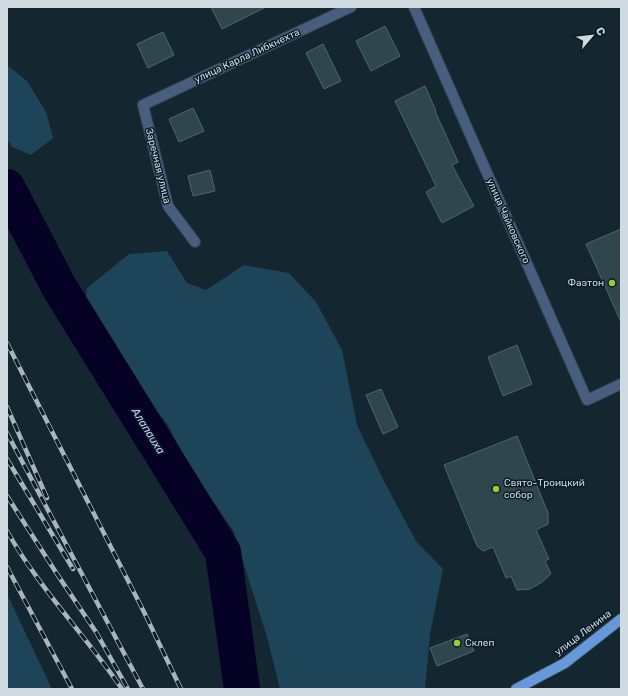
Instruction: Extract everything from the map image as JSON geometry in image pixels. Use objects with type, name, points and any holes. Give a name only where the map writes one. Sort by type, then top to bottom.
[{"type":"main road","name":"улица Ленина","points":[[516,689],[565,663],[620,621]]},
{"type":"street","name":"улица Карла Либкнехта","points":[[143,105],[350,7]]},
{"type":"street","name":"улица Чайковского","points":[[414,7],[587,400],[621,384]]},
{"type":"street","name":"Заречная улица","points":[[143,105],[168,206],[195,242]]},
{"type":"shaded area","points":[[7,65],[27,81],[46,112],[53,138],[31,155],[12,147],[7,139]]},
{"type":"shaded area","points":[[167,251],[187,283],[206,290],[244,265],[289,273],[316,302],[342,350],[357,425],[384,481],[416,541],[443,569],[430,634],[425,689],[280,689],[267,637],[233,530],[188,466],[168,425],[139,390],[84,312],[87,288],[129,254]]},
{"type":"shaded area","points":[[7,594],[52,689],[7,689]]},
{"type":"building","points":[[211,7],[266,7],[222,29]]},
{"type":"building","points":[[385,26],[400,56],[371,71],[356,41]]},
{"type":"building","points":[[163,32],[174,55],[148,68],[137,44]]},
{"type":"building","points":[[323,44],[341,81],[324,89],[306,53]]},
{"type":"building","points":[[425,86],[458,162],[452,165],[474,206],[442,223],[426,192],[436,186],[395,101]]},
{"type":"building","points":[[193,108],[204,131],[179,142],[169,119]]},
{"type":"building","points":[[210,170],[215,191],[193,196],[188,176]]},
{"type":"building","name":"Фаэтон","points":[[621,229],[621,322],[586,244]]},
{"type":"building","points":[[517,345],[532,384],[503,396],[488,357]]},
{"type":"building","points":[[381,389],[398,427],[383,434],[366,395]]},
{"type":"building","name":"Свято-Троицкий собор","points":[[517,436],[548,513],[548,524],[536,530],[549,559],[545,561],[551,574],[542,582],[530,589],[517,590],[511,576],[506,578],[493,547],[483,551],[477,546],[444,465]]},
{"type":"building","name":"Склеп","points":[[467,634],[474,651],[437,666],[430,648]]},
{"type":"waterway","name":"Алапаиха","points":[[7,187],[59,287],[223,552],[242,689]]},
{"type":"railway","points":[[7,343],[144,612],[181,689]]},
{"type":"railway","points":[[7,407],[47,498]]},
{"type":"railway","points":[[7,433],[143,689]]},
{"type":"railway","points":[[7,459],[73,569]]},
{"type":"railway","points":[[7,496],[96,632],[128,689]]},
{"type":"railway","points":[[7,531],[33,572],[122,689]]},
{"type":"railway","points":[[7,567],[72,689]]},
{"type":"place","name":"Фаэтон","points":[[612,283]]},
{"type":"place","name":"Свято-Троицкий собор","points":[[496,489]]},
{"type":"place","name":"Склеп","points":[[457,643]]}]
